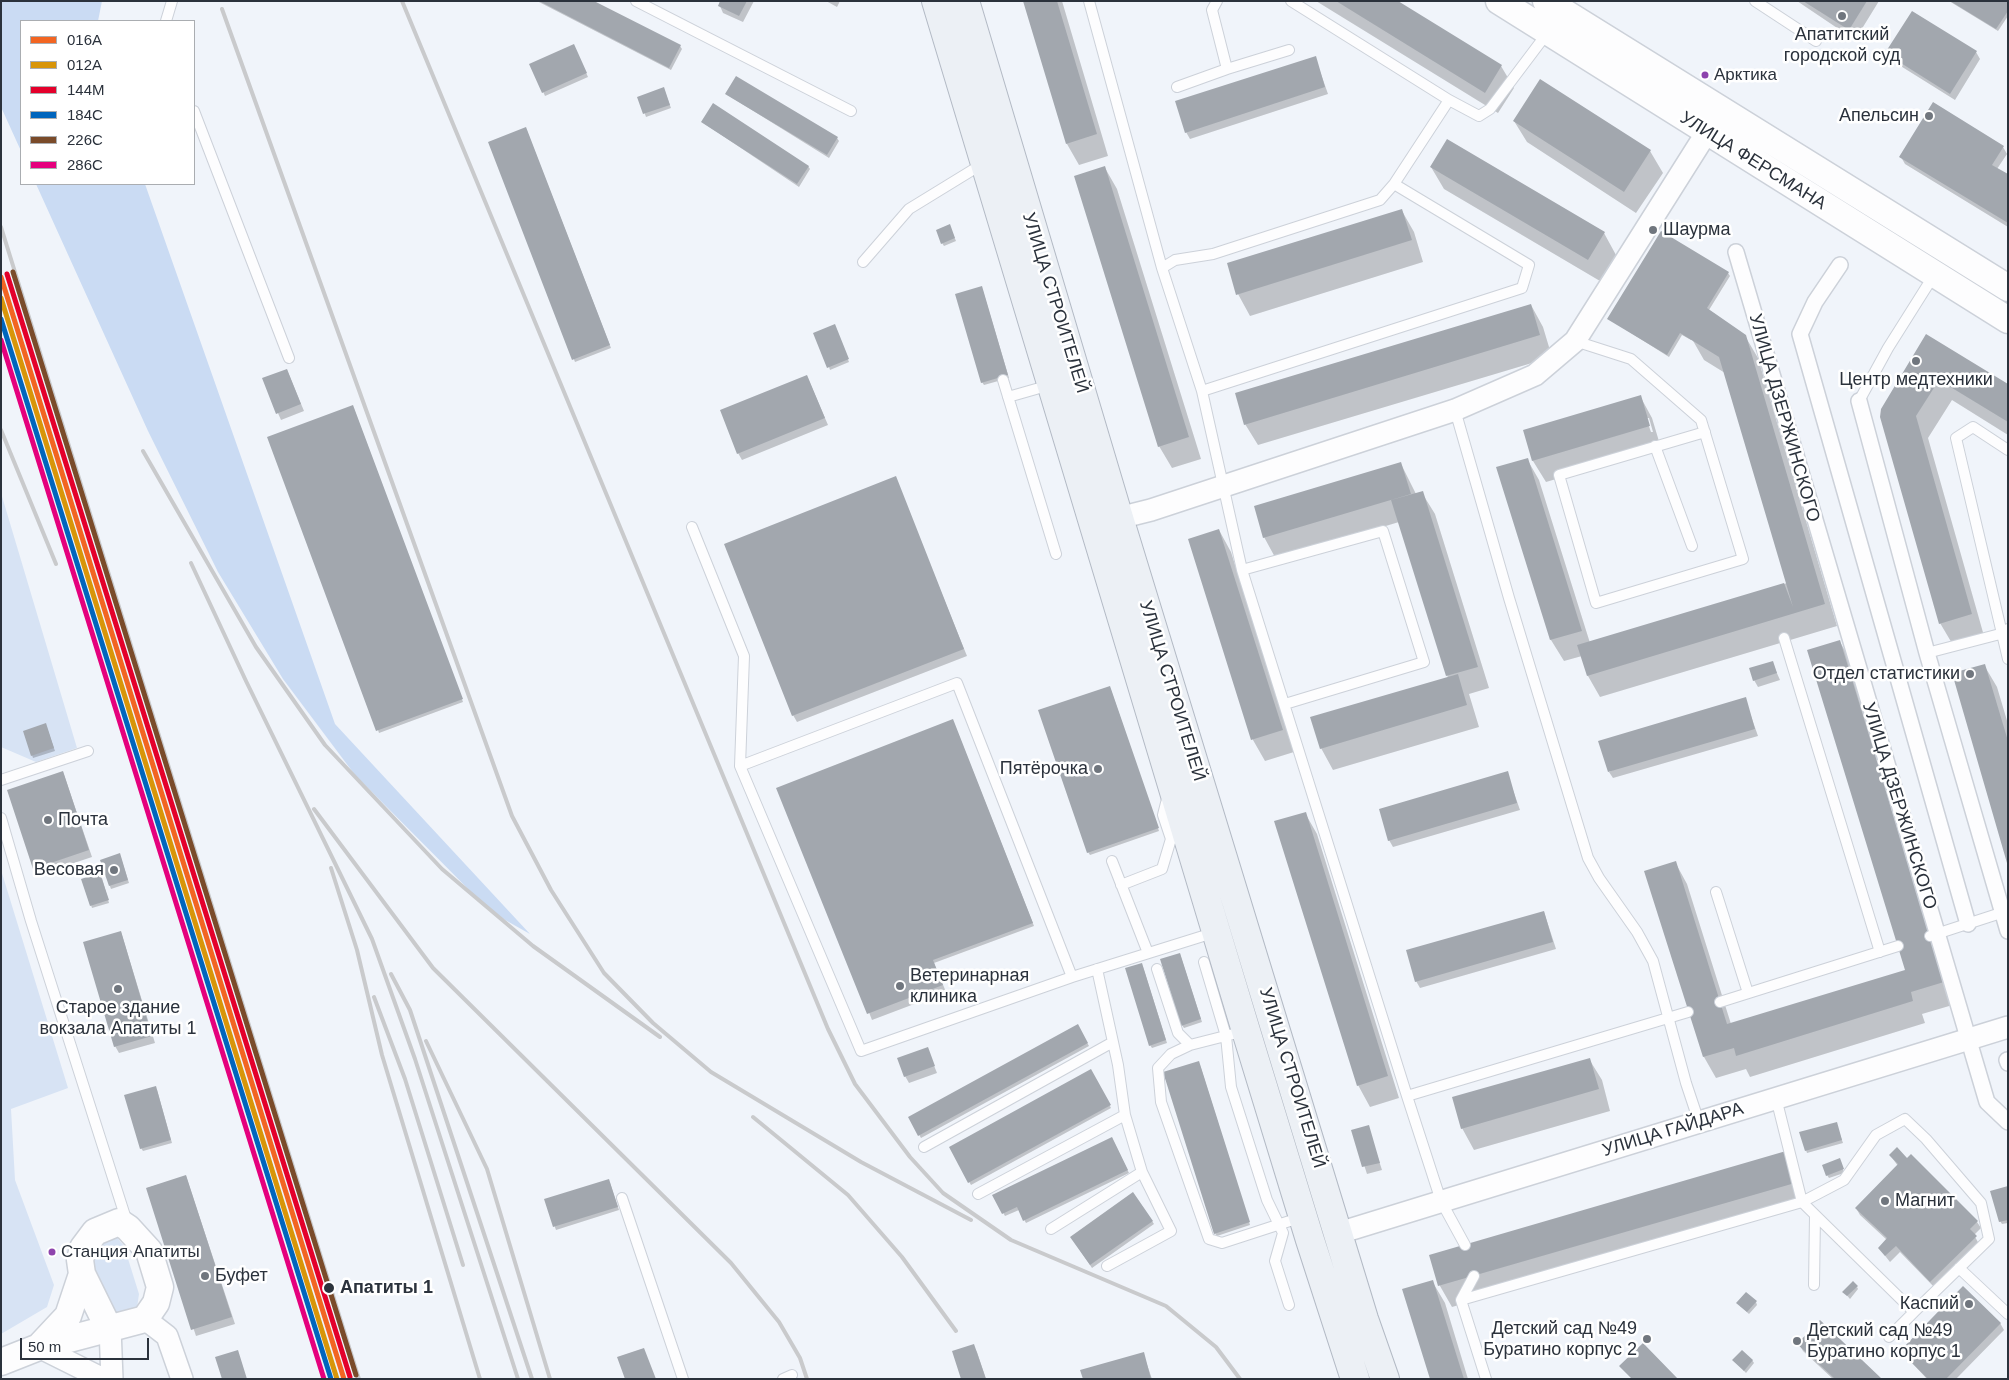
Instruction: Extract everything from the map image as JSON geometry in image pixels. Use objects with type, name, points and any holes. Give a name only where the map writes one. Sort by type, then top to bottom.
[{"type":"main road","name":"УЛИЦА СТРОИТЕЛЕЙ","points":[[936,1],[1093,526],[1218,931],[1236,1034],[1306,1228],[1355,1379]]},
{"type":"main road","name":"УЛИЦА СТРОИТЕЛЕЙ","points":[[965,1],[1119,518],[1364,1319],[1385,1379]]},
{"type":"main road","points":[[983,156],[1007,143]]},
{"type":"main road","points":[[1009,244],[1035,236]]},
{"type":"main road","points":[[1093,526],[1119,518]]},
{"type":"main road","points":[[1218,931],[1244,922]]},
{"type":"main road","points":[[1306,1228],[1339,1233]]},
{"type":"street","name":"УЛИЦА ФЕРСМАНА","points":[[1499,1],[1556,11],[2008,288]]},
{"type":"street","name":"УЛИЦА ФЕРСМАНА","points":[[1556,11],[1707,132],[2008,320]]},
{"type":"street","points":[[1119,518],[1151,510],[1455,410],[1535,375],[1575,341],[1707,132]]},
{"type":"street","name":"УЛИЦА ДЗЕРЖИНСКОГО","points":[[1736,252],[1933,935],[1987,1102],[2008,1122]]},
{"type":"street","name":"УЛИЦА ДЗЕРЖИНСКОГО","points":[[1840,265],[1815,302],[1800,334],[1968,924]]},
{"type":"street","points":[[1859,400],[1927,653],[2005,912],[2008,930]]},
{"type":"street","name":"УЛИЦА ГАЙДАРА","points":[[1339,1233],[2008,1027]]},
{"type":"street","points":[[1,1362],[39,1347],[109,1328],[145,1319],[156,1303],[160,1287],[149,1251],[128,1228],[119,1222],[95,1232],[84,1248],[80,1260],[82,1274],[109,1328],[112,1379]]},
{"type":"street","points":[[39,1347],[68,1316],[82,1274]]},
{"type":"street","points":[[145,1319],[168,1336],[182,1379]]},
{"type":"street","points":[[39,1347],[103,1379]]},
{"type":"lane","points":[[166,20],[172,1]]},
{"type":"lane","points":[[636,1],[851,111]]},
{"type":"lane","points":[[1089,1],[1162,268],[1202,391],[1242,570],[1441,1201],[1465,1245]]},
{"type":"lane","points":[[1217,1],[1212,10],[1227,69]]},
{"type":"lane","points":[[1291,1],[1449,100],[1479,116],[1490,109],[1556,11]]},
{"type":"lane","points":[[1755,1],[1816,41]]},
{"type":"lane","points":[[1177,87],[1289,50]]},
{"type":"lane","points":[[1162,268],[1175,260],[1213,254],[1380,200],[1394,184],[1449,100]]},
{"type":"lane","points":[[195,114],[289,358]]},
{"type":"lane","points":[[864,262],[909,208],[983,156]]},
{"type":"lane","points":[[1202,391],[1522,288],[1528,265],[1394,184]]},
{"type":"lane","points":[[1859,400],[1888,348],[1934,274]]},
{"type":"lane","points":[[1575,341],[1631,359],[1701,420],[1705,432],[1744,559],[1596,603],[1559,475],[1705,432]]},
{"type":"lane","points":[[1003,380],[1056,554]]},
{"type":"lane","points":[[1008,397],[1051,384]]},
{"type":"lane","points":[[1455,410],[1509,598],[1588,858],[1599,878],[1637,932],[1653,961],[1668,1020],[1699,1122]]},
{"type":"lane","points":[[2008,450],[1974,427],[1956,438],[2004,631],[2008,659]]},
{"type":"lane","points":[[1655,446],[1692,546]]},
{"type":"lane","points":[[692,527],[744,656],[740,766],[861,1051],[1072,977],[1218,931]]},
{"type":"lane","points":[[1242,570],[1382,531],[1424,662],[1285,704]]},
{"type":"lane","points":[[1927,653],[2004,631]]},
{"type":"lane","points":[[1784,638],[1880,952]]},
{"type":"lane","points":[[740,766],[957,683],[1072,977]]},
{"type":"lane","points":[[1,780],[88,751]]},
{"type":"lane","points":[[1121,885],[1162,870],[1171,839],[1163,815],[1171,780]]},
{"type":"lane","points":[[1,818],[31,921],[128,1228]]},
{"type":"lane","points":[[1112,861],[1148,953]]},
{"type":"lane","points":[[1716,892],[1748,993]]},
{"type":"lane","points":[[1933,935],[2005,912]]},
{"type":"lane","points":[[1720,1002],[1898,946]]},
{"type":"lane","points":[[1204,962],[1236,1034],[1231,1086],[1266,1200],[1277,1225],[1283,1233],[1275,1261],[1289,1305]]},
{"type":"lane","points":[[1097,969],[1113,1042],[1125,1115],[1142,1172],[1171,1231],[1107,1266]]},
{"type":"lane","points":[[1157,969],[1178,1033],[1190,1045]]},
{"type":"lane","points":[[1407,1096],[1668,1020],[1688,1012]]},
{"type":"lane","points":[[1236,1034],[1190,1045],[1172,1054],[1158,1068],[1161,1102],[1209,1238],[1222,1243],[1277,1225],[1306,1228]]},
{"type":"lane","points":[[924,1147],[1113,1042]]},
{"type":"lane","points":[[1776,1098],[1802,1202],[1914,1312]]},
{"type":"lane","points":[[978,1194],[1125,1115]]},
{"type":"lane","points":[[1461,1300],[1802,1202],[1844,1180],[1876,1135],[1905,1119],[1926,1139],[1981,1203],[1989,1239],[1889,1337]]},
{"type":"lane","points":[[1051,1228],[1142,1172]]},
{"type":"lane","points":[[622,1198],[683,1379]]},
{"type":"lane","points":[[1814,1285],[1815,1215]]},
{"type":"lane","points":[[1959,1268],[2008,1314]]},
{"type":"lane","points":[[1474,1276],[1461,1300],[1486,1379]]},
{"type":"shaded area","points":[[1,1],[102,1],[98,20],[20,20],[20,149],[1,107]]},
{"type":"shaded area","points":[[36,185],[145,185],[335,724],[530,934],[491,912],[355,775],[283,679],[218,572],[148,431]]},
{"type":"shaded area","points":[[1,493],[77,748],[36,762],[1,747]]},
{"type":"shaded area","points":[[1,870],[68,1088],[11,1109],[15,1180],[54,1285],[47,1307],[1,1334]]},
{"type":"shaded area","points":[[115,1235],[124,1246],[139,1294],[137,1308],[126,1314],[113,1314],[105,1304],[89,1252]]},
{"type":"building","points":[[539,1],[594,1],[681,45],[669,68]]},
{"type":"building","points":[[720,1],[747,1],[739,16],[718,6]]},
{"type":"building","points":[[1023,1],[1057,1],[1097,134],[1066,144]]},
{"type":"building","points":[[1336,1],[1398,1],[1502,65],[1485,93]]},
{"type":"building","name":"Апатитский городской суд","points":[[1803,1],[1867,1],[1849,30]]},
{"type":"building","points":[[1950,1],[2008,1],[2008,11],[1996,29]]},
{"type":"building","points":[[1912,11],[1977,51],[1950,94],[1885,53]]},
{"type":"building","points":[[574,44],[587,73],[542,93],[529,64]]},
{"type":"building","points":[[1316,56],[1325,87],[1185,133],[1175,101]]},
{"type":"building","points":[[736,76],[838,137],[827,155],[725,94]]},
{"type":"building","points":[[1540,79],[1651,150],[1624,192],[1513,121]]},
{"type":"building","points":[[664,87],[670,105],[643,114],[637,97]]},
{"type":"building","points":[[1933,102],[2004,146],[1992,165],[2008,174],[2008,223],[1899,157]]},
{"type":"building","points":[[713,103],[809,166],[797,184],[701,122]]},
{"type":"building","points":[[526,127],[610,345],[572,360],[488,142]]},
{"type":"building","points":[[1447,139],[1605,232],[1588,260],[1430,167]]},
{"type":"building","points":[[1105,166],[1189,437],[1158,447],[1074,176]]},
{"type":"building","points":[[1402,209],[1412,240],[1236,295],[1227,263]]},
{"type":"building","points":[[950,224],[955,238],[941,244],[936,230]]},
{"type":"building","points":[[1661,231],[1729,272],[1707,308],[1746,335],[1825,604],[1587,676],[1577,645],[1784,583],[1793,607],[1719,357],[1680,333],[1667,355],[1607,319]]},
{"type":"building","points":[[982,286],[1008,375],[981,383],[955,294]]},
{"type":"building","points":[[1531,304],[1540,335],[1244,425],[1235,393]]},
{"type":"building","points":[[835,324],[849,359],[827,368],[813,333]]},
{"type":"building","points":[[1926,334],[2008,384],[2008,422],[1939,380],[1916,416],[1972,614],[1939,624],[1880,417],[1881,409]]},
{"type":"building","points":[[287,369],[301,404],[276,414],[262,378]]},
{"type":"building","points":[[807,375],[825,418],[737,454],[720,410]]},
{"type":"building","points":[[1641,395],[1650,426],[1532,461],[1523,430]]},
{"type":"building","points":[[353,405],[463,699],[376,731],[267,437]]},
{"type":"building","points":[[1528,458],[1582,631],[1550,640],[1496,467]]},
{"type":"building","points":[[1401,462],[1411,494],[1263,538],[1254,506]]},
{"type":"building","points":[[896,476],[964,649],[792,716],[724,544]]},
{"type":"building","points":[[1423,491],[1478,667],[1446,676],[1391,500]]},
{"type":"building","points":[[1219,529],[1283,730],[1251,740],[1188,539]]},
{"type":"building","points":[[1840,640],[1944,982],[1911,992],[1913,1001],[1736,1056],[1734,1048],[1703,1057],[1644,871],[1676,861],[1727,1024],[1905,970],[1807,650]]},
{"type":"building","points":[[1773,661],[1777,673],[1753,681],[1749,668]]},
{"type":"building","points":[[1985,664],[2008,741],[2007,863],[1952,673]]},
{"type":"building","points":[[1458,674],[1467,705],[1320,749],[1310,717]]},
{"type":"building","name":"Пятёрочка","points":[[1110,686],[1159,828],[1087,853],[1038,710]]},
{"type":"building","points":[[1746,697],[1755,729],[1608,772],[1598,741]]},
{"type":"building","points":[[953,719],[1033,923],[933,960],[943,985],[867,1014],[776,788]]},
{"type":"building","points":[[46,723],[54,748],[31,756],[23,731]]},
{"type":"building","name":"Почта","points":[[63,771],[89,850],[33,869],[7,790]]},
{"type":"building","points":[[1508,771],[1517,803],[1388,841],[1379,809]]},
{"type":"building","points":[[1306,812],[1388,1076],[1357,1086],[1274,821]]},
{"type":"building","name":"Весовая","points":[[120,853],[128,880],[109,886],[100,860]]},
{"type":"building","points":[[100,873],[109,900],[90,906],[81,879]]},
{"type":"building","points":[[1544,911],[1553,942],[1415,982],[1406,950]]},
{"type":"building","name":"Старое здание вокзала Апатиты 1","points":[[121,931],[152,1036],[114,1047],[83,942]]},
{"type":"building","points":[[1180,953],[1201,1019],[1181,1026],[1160,959]]},
{"type":"building","points":[[1142,963],[1166,1040],[1149,1046],[1125,968]]},
{"type":"building","points":[[1078,1024],[1088,1043],[918,1136],[908,1117]]},
{"type":"building","points":[[928,1047],[935,1066],[904,1077],[897,1058]]},
{"type":"building","points":[[1590,1058],[1599,1089],[1461,1129],[1452,1097]]},
{"type":"building","points":[[1199,1061],[1250,1222],[1214,1234],[1163,1072]]},
{"type":"building","points":[[1091,1069],[1111,1105],[968,1183],[949,1147]]},
{"type":"building","points":[[156,1086],[171,1140],[140,1149],[124,1095]]},
{"type":"building","points":[[1837,1122],[1842,1140],[1805,1151],[1799,1132]]},
{"type":"building","points":[[1369,1125],[1380,1163],[1362,1167],[1351,1130]]},
{"type":"building","points":[[1112,1137],[1128,1170],[1023,1221],[1017,1207],[1002,1214],[992,1195]]},
{"type":"building","points":[[1897,1147],[1907,1158],[1911,1154],[1978,1221],[1970,1229],[1977,1236],[1930,1282],[1896,1246],[1885,1256],[1878,1248],[1887,1238],[1855,1208],[1898,1164],[1889,1155]]},
{"type":"building","points":[[1786,1151],[1795,1183],[1438,1286],[1429,1255]]},
{"type":"building","points":[[1840,1158],[1844,1169],[1826,1176],[1822,1165]]},
{"type":"building","points":[[186,1175],[232,1317],[191,1330],[146,1188]]},
{"type":"building","points":[[609,1179],[618,1207],[553,1227],[544,1199]]},
{"type":"building","points":[[2008,1186],[2008,1220],[1999,1222],[1990,1191]]},
{"type":"building","points":[[1133,1192],[1153,1221],[1090,1265],[1070,1237]]},
{"type":"building","points":[[1433,1280],[1464,1379],[1430,1379],[1402,1289]]},
{"type":"building","points":[[1853,1281],[1858,1286],[1847,1296],[1842,1292]]},
{"type":"building","points":[[1963,1286],[2001,1323],[1946,1379],[1928,1379],[1900,1351]]},
{"type":"building","points":[[1746,1292],[1757,1301],[1747,1312],[1736,1303]]},
{"type":"building","points":[[1820,1320],[1882,1379],[1835,1379],[1797,1344]]},
{"type":"building","points":[[1643,1343],[1678,1379],[1632,1379],[1619,1366]]},
{"type":"building","points":[[974,1344],[986,1379],[961,1379],[952,1351]]},
{"type":"building","points":[[644,1348],[656,1379],[625,1379],[617,1357]]},
{"type":"building","points":[[238,1350],[247,1379],[222,1379],[215,1357]]},
{"type":"building","points":[[1742,1350],[1753,1360],[1744,1371],[1732,1360]]},
{"type":"building","points":[[1144,1352],[1151,1379],[1083,1379],[1080,1370]]},
{"type":"railway","points":[[402,1],[828,1029],[855,1084],[910,1157],[943,1193],[1011,1240],[1166,1306],[1216,1347],[1240,1379]]},
{"type":"railway","points":[[222,9],[512,816],[551,890],[604,973],[653,1023],[711,1072],[861,1162],[971,1220]]},
{"type":"railway","points":[[1,227],[359,1379]]},
{"type":"railway","points":[[1,430],[56,564]]},
{"type":"railway","points":[[143,451],[256,647],[325,745],[442,869],[533,946],[660,1037]]},
{"type":"railway","points":[[191,563],[246,681],[372,939],[415,1059],[518,1379]]},
{"type":"railway","points":[[314,809],[433,968],[731,1263],[779,1322],[800,1358],[807,1379]]},
{"type":"railway","points":[[331,868],[357,950],[382,1055],[480,1379]]},
{"type":"railway","points":[[391,974],[410,1010],[532,1379]]},
{"type":"railway","points":[[374,997],[405,1079],[463,1265]]},
{"type":"railway","points":[[426,1041],[487,1169],[550,1379]]},
{"type":"railway","points":[[753,1117],[848,1195],[902,1257],[956,1331]]},
{"type":"transit line","name":"226С","points":[[13,272],[356,1375]]},
{"type":"transit line","name":"144М","points":[[7,274],[350,1377]]},
{"type":"transit line","name":"016А","points":[[1,277],[344,1379]]},
{"type":"transit line","name":"012А","points":[[1,298],[337,1379]]},
{"type":"transit line","name":"184С","points":[[1,319],[331,1379]]},
{"type":"transit line","name":"286С","points":[[1,340],[324,1379]]},
{"type":"place","name":"Апатитский городской суд","points":[[1842,16]]},
{"type":"place","name":"Арктика","points":[[1705,75]]},
{"type":"place","name":"Апельсин","points":[[1929,116]]},
{"type":"place","name":"Шаурма","points":[[1653,230]]},
{"type":"place","name":"Центр медтехники","points":[[1916,361]]},
{"type":"place","name":"Отдел статистики","points":[[1970,674]]},
{"type":"place","name":"Пятёрочка","points":[[1098,769]]},
{"type":"place","name":"Почта","points":[[48,820]]},
{"type":"place","name":"Весовая","points":[[114,870]]},
{"type":"place","name":"Ветеринарная клиника","points":[[900,986]]},
{"type":"place","name":"Старое здание вокзала Апатиты 1","points":[[118,989]]},
{"type":"place","name":"Магнит","points":[[1885,1201]]},
{"type":"place","name":"Станция Апатиты","points":[[52,1252]]},
{"type":"place","name":"Буфет","points":[[205,1276]]},
{"type":"place","name":"Апатиты 1","points":[[329,1288]]},
{"type":"place","name":"Каспий","points":[[1969,1304]]},
{"type":"place","name":"Детский сад №49 Буратино корпус 2","points":[[1647,1339]]},
{"type":"place","name":"Детский сад №49 Буратино корпус 1","points":[[1797,1341]]}]
